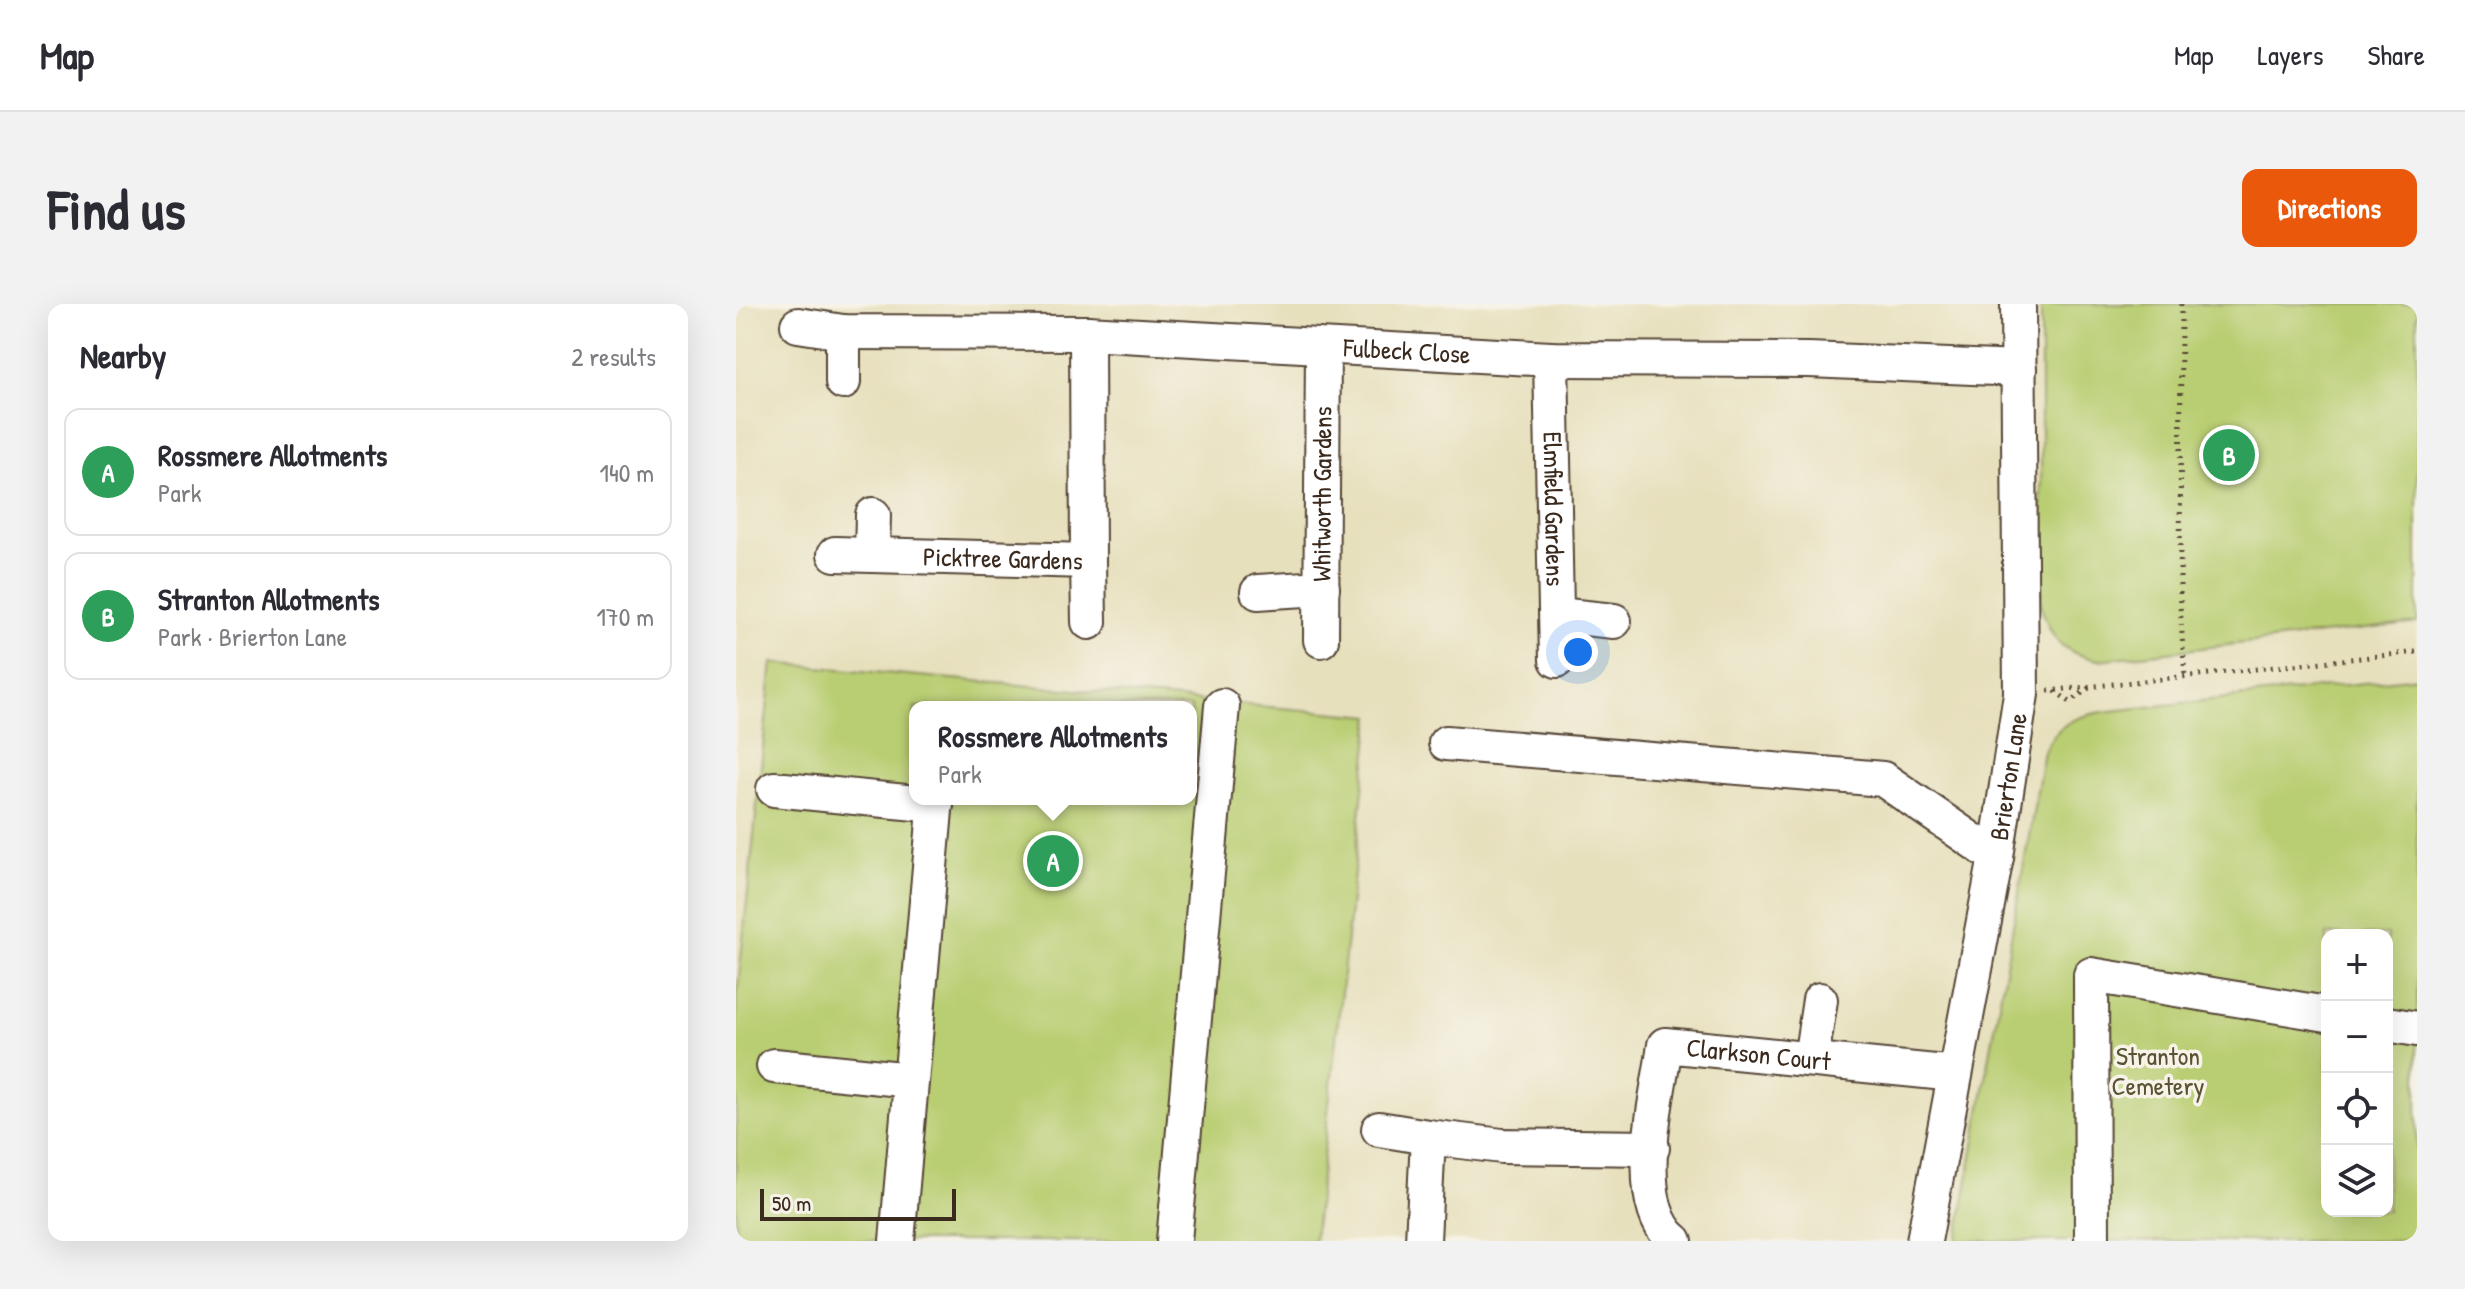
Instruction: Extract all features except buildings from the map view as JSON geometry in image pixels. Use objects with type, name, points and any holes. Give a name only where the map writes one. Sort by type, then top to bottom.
[{"type":"street","name":"Brierton Lane","points":[[1924,1241],[1996,857],[2021,694],[2018,304]]},
{"type":"street","name":"Fulbeck Close","points":[[798,325],[843,332],[1087,333],[1551,359],[1809,360],[2019,369]]},
{"type":"street","points":[[843,332],[843,382]]},
{"type":"street","name":"Picktree Gardens","points":[[835,554],[1088,561],[1087,333]]},
{"type":"street","name":"Whitworth Gardens","points":[[1321,640],[1323,347]]},
{"type":"street","name":"Elmfield Gardens","points":[[1551,359],[1557,660]]},
{"type":"street","points":[[872,555],[873,515]]},
{"type":"street","points":[[1088,561],[1089,622]]},
{"type":"street","points":[[1258,592],[1322,588]]},
{"type":"street","points":[[1557,615],[1614,621]]},
{"type":"street","points":[[1174,1241],[1222,706]]},
{"type":"street","points":[[1446,743],[1883,779],[1996,857]]},
{"type":"street","points":[[774,789],[909,800]]},
{"type":"street","points":[[897,1241],[936,805]]},
{"type":"street","points":[[2092,1241],[2091,975],[2321,1013]]},
{"type":"street","points":[[1811,1059],[1820,1000]]},
{"type":"street","points":[[2393,1025],[2417,1029]]},
{"type":"street","name":"Clarkson Court","points":[[1675,1241],[1663,1232],[1652,1207],[1652,1148],[1665,1045],[1955,1074]]},
{"type":"street","points":[[774,1066],[911,1080]]},
{"type":"street","points":[[1379,1129],[1502,1146],[1652,1148]]},
{"type":"street","points":[[1423,1241],[1428,1137]]},
{"type":"path","points":[[2181,304],[2180,605],[2185,677]]},
{"type":"path","points":[[2021,694],[2417,652]]},
{"type":"path","points":[[2055,691],[2070,702],[2089,687]]},
{"type":"green space","points":[[2041,304],[2417,304],[2417,623],[2098,660],[2075,653],[2060,644],[2041,607]]},
{"type":"green space","points":[[772,663],[1371,716],[1314,1241],[736,1241],[736,1005]]},
{"type":"green space","name":"Stranton Cemetery","points":[[2417,677],[2417,1241],[1957,1241],[2044,751],[2061,728],[2083,716]]},
{"type":"place","name":"Stranton Allotments","points":[[2229,455]]},
{"type":"place","name":"Rossmere Allotments","points":[[1053,861]]}]
